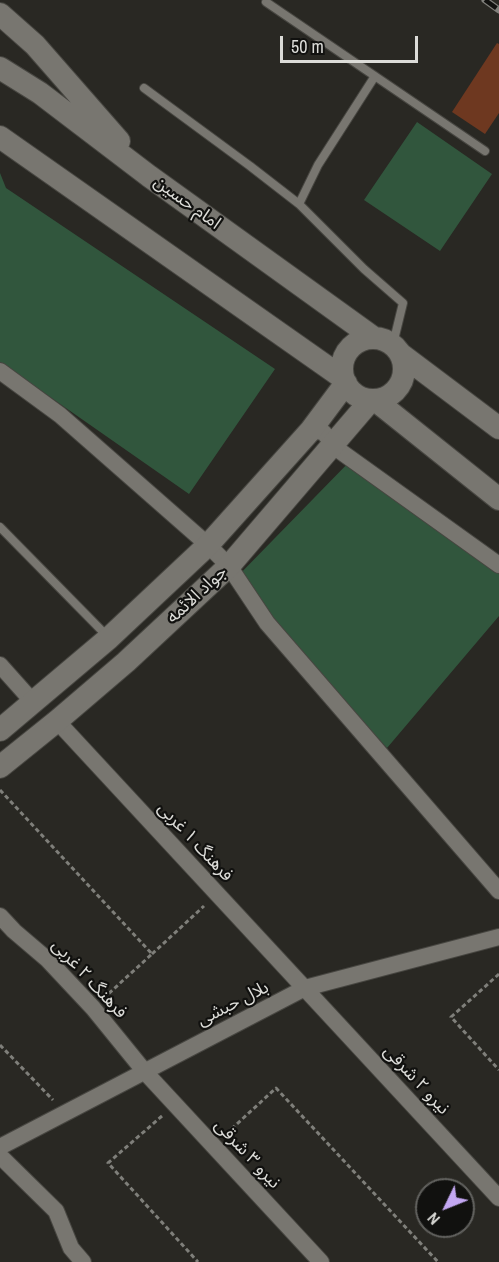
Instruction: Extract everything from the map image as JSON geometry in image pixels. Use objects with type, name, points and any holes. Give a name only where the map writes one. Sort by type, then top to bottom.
[{"type":"main road","points":[[0,14],[35,45],[149,176]]},
{"type":"main road","name":"امام حسین","points":[[0,68],[40,93],[149,176],[390,346],[499,428]]},
{"type":"main road","points":[[0,137],[345,381]]},
{"type":"main road","points":[[369,337],[390,346],[405,368],[403,380],[395,391],[384,398],[373,400],[359,397],[345,381],[342,363],[347,351],[356,342],[369,337]]},
{"type":"main road","name":"جواد الائمه","points":[[0,730],[109,638],[208,545],[311,430],[345,381]]},
{"type":"main road","points":[[373,400],[499,499]]},
{"type":"main road","name":"جواد الائمه","points":[[0,766],[126,662],[229,566],[373,400]]},
{"type":"street","points":[[0,371],[60,415],[229,566],[267,623],[499,891]]},
{"type":"street","points":[[311,430],[323,432],[333,446],[499,565]]},
{"type":"street","points":[[0,665],[33,702]]},
{"type":"street","name":"فرهنگ ۱ غربی","points":[[57,721],[305,988]]},
{"type":"street","name":"فرهنگ ۲ غربی","points":[[0,916],[48,960],[93,1008],[145,1072]]},
{"type":"street","name":"بلال حبشی","points":[[0,1147],[305,988],[498,938]]},
{"type":"street","name":"نیرو ۲ شرقی","points":[[305,988],[499,1198]]},
{"type":"street","name":"نیرو ۳ شرقی","points":[[145,1072],[321,1262]]},
{"type":"street","points":[[0,1156],[56,1211],[70,1248],[83,1262]]},
{"type":"lane","points":[[266,2],[485,151]]},
{"type":"lane","points":[[299,204],[318,165],[375,76]]},
{"type":"lane","points":[[144,88],[299,204],[364,269],[403,303],[390,346]]},
{"type":"lane","points":[[0,527],[109,638]]},
{"type":"path","points":[[0,790],[152,954]]},
{"type":"path","points":[[93,1008],[217,893]]},
{"type":"path","points":[[499,974],[451,1017],[499,1070]]},
{"type":"path","points":[[0,1045],[65,1113]]},
{"type":"path","points":[[213,1146],[276,1088],[438,1262]]},
{"type":"path","points":[[175,1104],[108,1163],[198,1262]]},
{"type":"green space","points":[[417,122],[492,174],[440,251],[364,200]]},
{"type":"green space","points":[[0,173],[6,188],[275,369],[189,494],[0,362]]},
{"type":"green space","points":[[355,456],[499,568],[499,616],[387,748],[232,582]]},
{"type":"building","points":[[497,43],[499,44],[499,113],[485,134],[452,112]]},
{"type":"railway","points":[[485,0],[499,10]]}]
